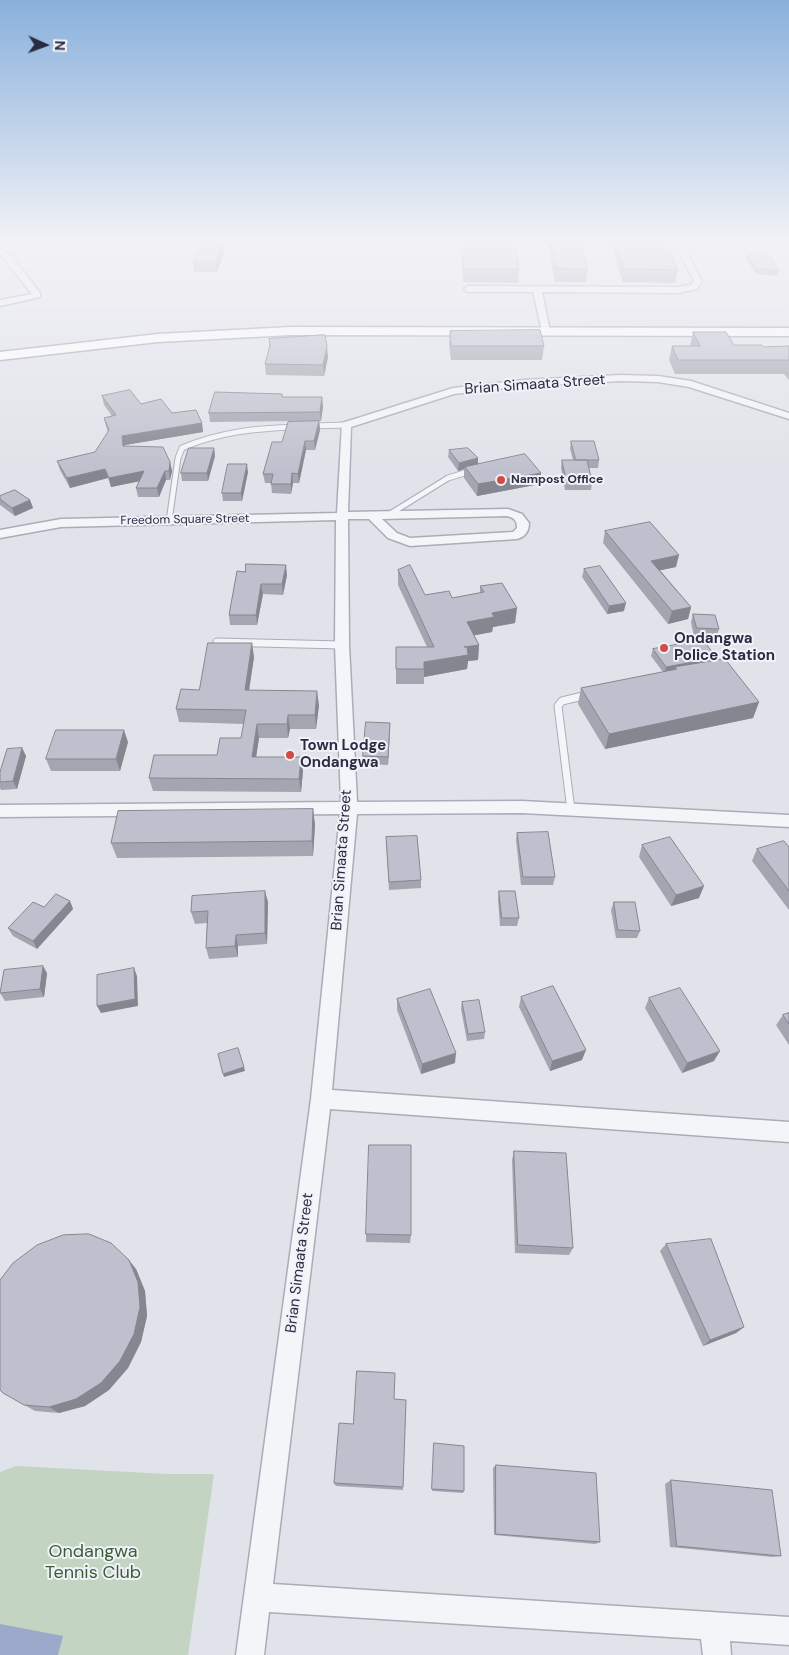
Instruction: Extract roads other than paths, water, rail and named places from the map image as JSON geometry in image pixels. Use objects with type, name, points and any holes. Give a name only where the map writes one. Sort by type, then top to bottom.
[{"type":"main road","points":[[0,347],[118,334],[247,324],[789,332]]},
{"type":"main road","points":[[0,356],[158,338],[252,332],[789,324]]},
{"type":"street","points":[[543,319],[545,327]]},
{"type":"street","name":"Brian Simaata Street","points":[[250,1655],[321,1099],[348,809],[342,645],[341,552],[346,425],[409,403],[453,391],[524,383],[621,378],[658,379],[691,384],[789,416]]},
{"type":"street","name":"Freedom Square Street","points":[[0,534],[61,523],[343,515],[508,512],[518,516],[523,523],[523,529],[517,535],[504,537],[410,542],[397,540],[372,515]]},
{"type":"street","points":[[0,811],[522,807],[789,821]]},
{"type":"street","points":[[321,1099],[789,1132]]},
{"type":"street","points":[[257,1597],[789,1631]]},
{"type":"street","points":[[714,1627],[717,1655]]},
{"type":"lane","points":[[169,521],[178,458],[182,448],[206,438],[234,431],[256,428],[346,425]]},
{"type":"lane","points":[[390,514],[448,478],[477,469]]},
{"type":"lane","points":[[217,642],[342,645]]},
{"type":"lane","points":[[571,810],[558,703],[597,693]]},
{"type":"water","points":[[0,1624],[63,1636],[58,1655],[0,1655]]},
{"type":"place","name":"Nampost Office","points":[[501,480]]},
{"type":"place","name":"Ondangwa Police Station","points":[[664,648]]},
{"type":"place","name":"Town Lodge Ondangwa","points":[[290,755]]},
{"type":"park label","name":"Ondangwa Tennis Club","points":[[93,1562]]}]
